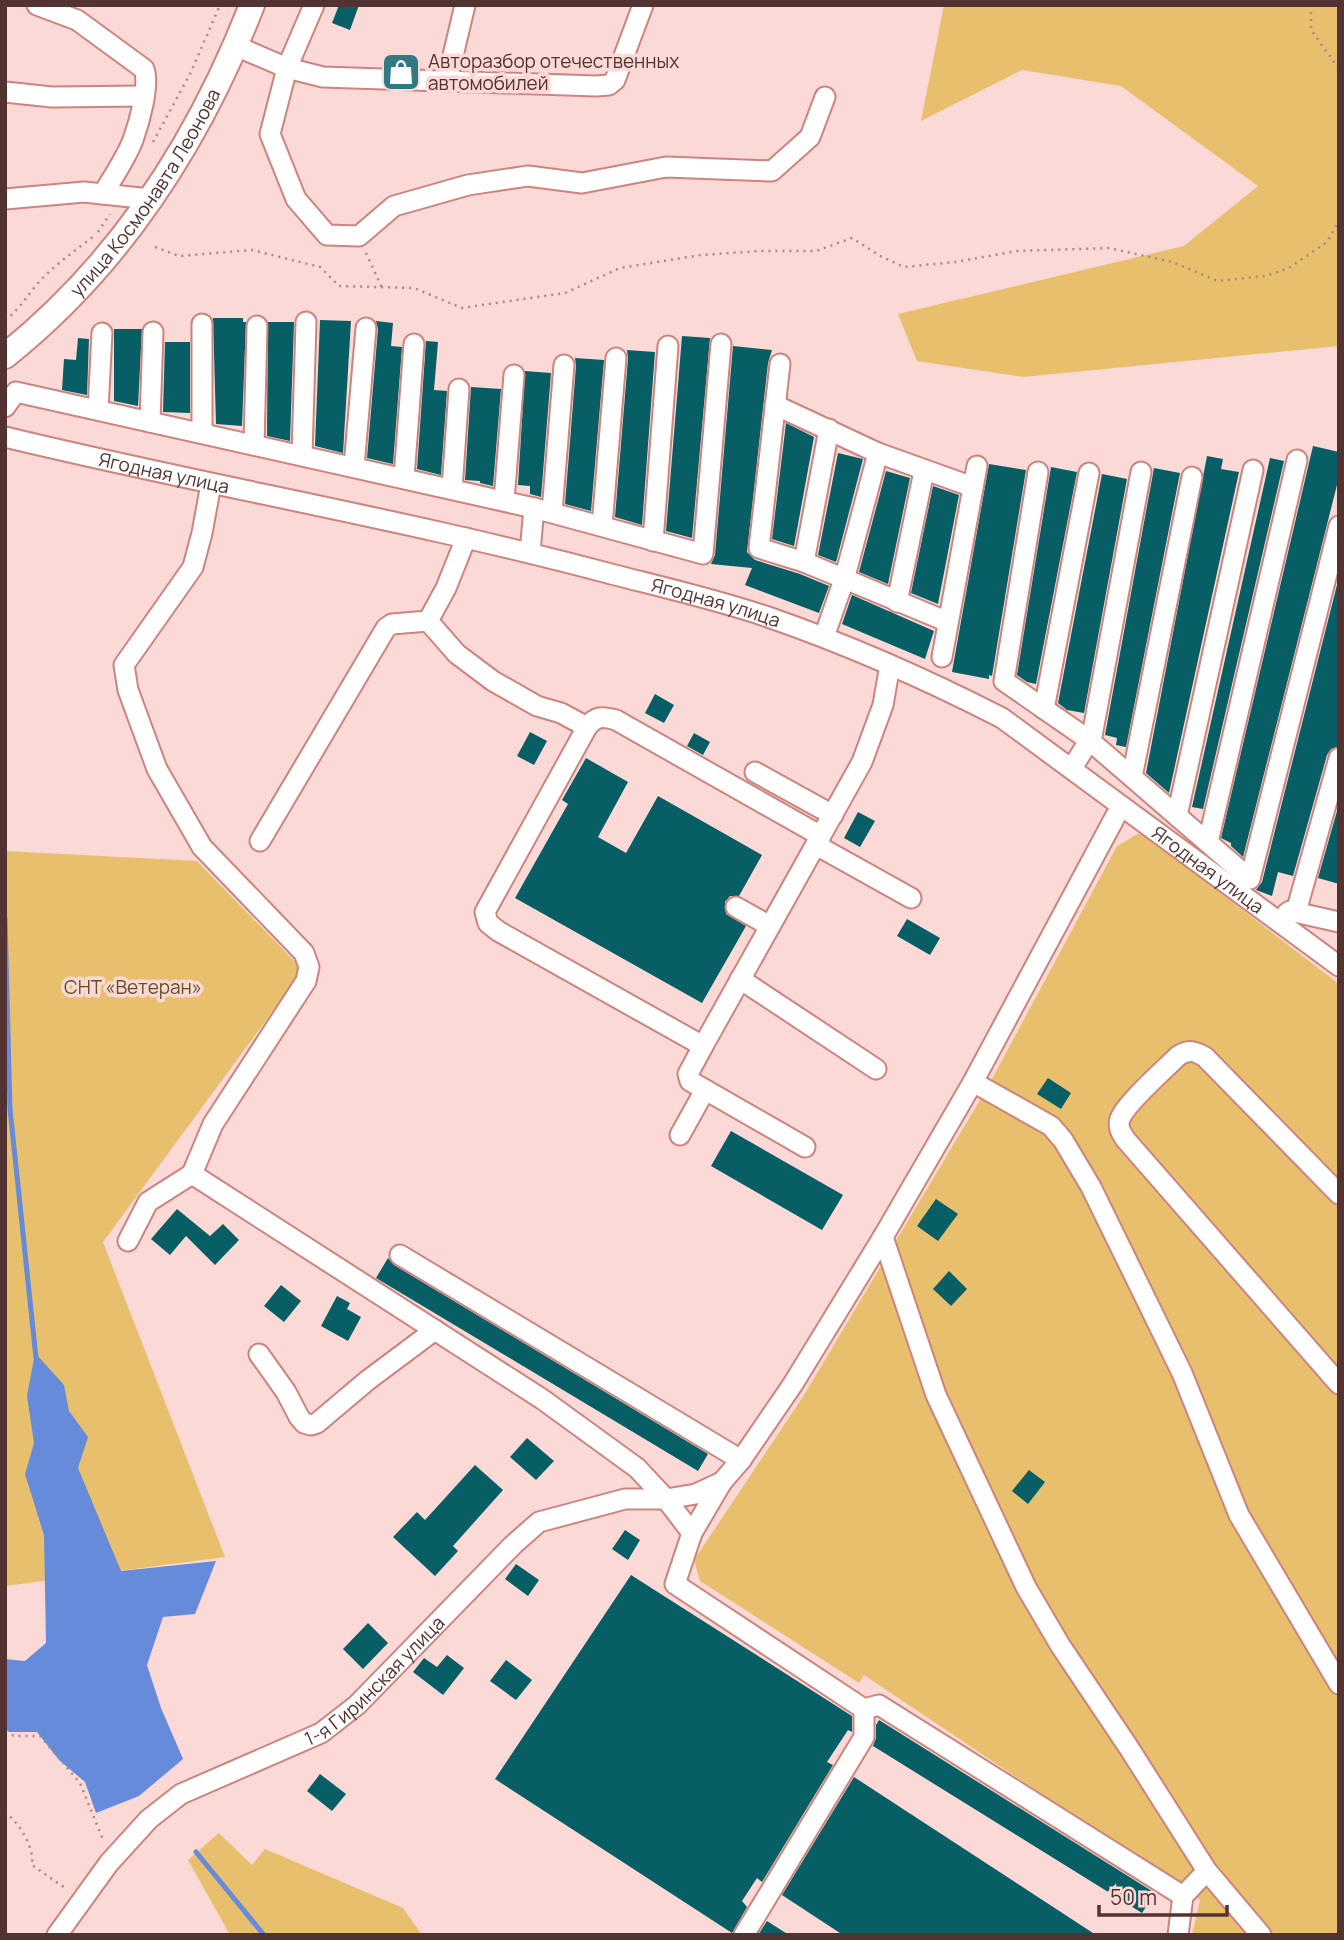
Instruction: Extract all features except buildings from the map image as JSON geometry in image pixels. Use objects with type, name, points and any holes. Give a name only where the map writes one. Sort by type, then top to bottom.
[{"type":"main road","name":"улица Космонавта Леонова","points":[[5,356],[63,307],[111,253],[150,199],[206,111],[252,5]]},
{"type":"street","points":[[37,5],[78,20],[144,69],[147,77],[133,141],[103,194]]},
{"type":"street","points":[[314,5],[287,68],[271,134],[296,199],[327,235],[359,236],[394,206],[480,183],[528,176],[582,183],[666,167],[772,171],[810,137],[825,97]]},
{"type":"street","points":[[447,81],[465,5]]},
{"type":"street","points":[[236,46],[287,68],[323,77],[609,85],[615,80],[620,69],[643,5]]},
{"type":"street","points":[[5,93],[52,97],[144,96]]},
{"type":"street","points":[[5,199],[84,192],[150,199]]},
{"type":"street","points":[[302,456],[306,322]]},
{"type":"street","points":[[202,324],[202,433]]},
{"type":"street","points":[[254,445],[257,326]]},
{"type":"street","points":[[354,467],[366,328]]},
{"type":"street","points":[[150,422],[153,332]]},
{"type":"street","points":[[98,410],[102,333]]},
{"type":"street","points":[[404,478],[414,344]]},
{"type":"street","points":[[5,407],[16,391],[543,510],[703,554],[720,344]]},
{"type":"street","points":[[653,541],[668,346]]},
{"type":"street","points":[[602,526],[616,358]]},
{"type":"street","points":[[780,363],[759,548],[804,562],[948,622]]},
{"type":"street","points":[[530,552],[543,510],[564,365]]},
{"type":"street","points":[[504,501],[514,375]]},
{"type":"street","points":[[452,489],[459,388]]},
{"type":"street","points":[[775,405],[878,453],[972,487]]},
{"type":"street","points":[[804,562],[829,429]]},
{"type":"street","name":"Ягодная улица","points":[[5,437],[530,552],[700,597],[824,637],[944,688],[1002,718],[1121,806],[1287,916],[1339,966]]},
{"type":"street","points":[[824,637],[845,580],[878,453]]},
{"type":"street","points":[[1208,842],[1297,460]]},
{"type":"street","points":[[942,657],[976,466]]},
{"type":"street","points":[[1177,816],[1253,470]]},
{"type":"street","points":[[897,602],[924,471]]},
{"type":"street","points":[[1038,472],[1004,681],[1089,740],[1250,879],[1339,526]]},
{"type":"street","points":[[1072,768],[1089,740],[1141,472]]},
{"type":"street","points":[[1044,709],[1089,473]]},
{"type":"street","points":[[1132,777],[1192,477]]},
{"type":"street","points":[[128,1241],[148,1202],[192,1174],[214,1124],[306,981],[309,967],[304,953],[202,847],[157,769],[128,690],[124,665],[192,567],[202,533],[211,484]]},
{"type":"street","points":[[428,621],[446,588],[466,538]]},
{"type":"street","points":[[428,621],[457,654],[493,681],[537,706],[561,713],[587,727]]},
{"type":"street","points":[[260,841],[386,628],[392,624],[428,621]]},
{"type":"street","points":[[805,1147],[690,1081],[688,1074],[862,762],[883,705],[890,665]]},
{"type":"street","points":[[703,1046],[488,923],[485,912],[490,899],[594,719],[604,717],[616,720],[911,898]]},
{"type":"street","points":[[1339,758],[1287,916],[1339,922]]},
{"type":"street","points":[[755,772],[832,815]]},
{"type":"street","points":[[864,1709],[675,1584],[692,1533],[722,1482],[741,1460],[793,1384],[883,1237],[973,1082],[1121,806]]},
{"type":"street","points":[[736,907],[770,926]]},
{"type":"street","points":[[740,979],[876,1069]]},
{"type":"street","points":[[1339,1194],[1205,1057],[1196,1052],[1186,1051],[1178,1056],[1127,1109],[1120,1120],[1120,1130],[1126,1140],[1339,1384]]},
{"type":"street","points":[[973,1082],[1051,1126],[1063,1140],[1091,1187],[1182,1373],[1240,1514],[1339,1684]]},
{"type":"street","points":[[680,1135],[705,1090]]},
{"type":"street","points":[[192,1174],[553,1406],[637,1468],[666,1499],[692,1533]]},
{"type":"street","points":[[883,1237],[936,1395],[1026,1587],[1060,1645],[1207,1871],[1261,1935]]},
{"type":"street","points":[[400,1255],[741,1460]]},
{"type":"street","points":[[259,1354],[286,1392],[299,1417],[304,1423],[311,1425],[435,1330]]},
{"type":"street","name":"1-я Гиринская улица","points":[[57,1935],[110,1863],[149,1819],[181,1794],[321,1733],[357,1705],[513,1545],[539,1522],[625,1500],[666,1499],[696,1494],[722,1482]]},
{"type":"street","points":[[864,1709],[879,1704],[1183,1896]]},
{"type":"street","points":[[744,1935],[864,1737],[864,1709]]},
{"type":"street","points":[[1178,1935],[1183,1896],[1207,1871]]},
{"type":"path","points":[[1311,5],[1311,30],[1339,69]]},
{"type":"path","points":[[155,247],[179,256],[252,250],[320,267],[339,286],[414,288],[462,308],[565,293],[620,268],[701,255],[817,251],[852,238],[904,267],[955,262],[1017,251],[1109,248],[1172,262],[1218,281],[1266,276],[1289,268],[1327,243],[1339,221]]},
{"type":"path","points":[[359,236],[382,288]]},
{"type":"path","points":[[5,1733],[15,1736],[40,1736],[80,1783],[107,1848],[110,1863]]},
{"type":"path","points":[[5,1812],[16,1821],[33,1854],[32,1865],[62,1886],[88,1893]]},
{"type":"green space","points":[[944,5],[1339,5],[1339,346],[1023,377],[917,361],[898,314],[1184,246],[1258,186],[1121,86],[1022,70],[921,121]]},
{"type":"green space","points":[[1141,832],[1339,984],[1339,1935],[1192,1935],[1200,1900],[864,1675],[859,1683],[700,1581],[694,1560],[804,1395],[986,1090],[1117,846]]},
{"type":"green space","name":"СНТ «Ветеран»","points":[[5,851],[197,861],[303,970],[103,1242],[225,1557],[5,1586]]},
{"type":"green space","points":[[219,1833],[252,1865],[265,1849],[403,1908],[422,1935],[230,1935],[188,1860]]},
{"type":"water","points":[[35,1353],[64,1385],[69,1411],[88,1437],[78,1468],[121,1571],[216,1561],[195,1614],[163,1617],[147,1665],[161,1708],[183,1759],[139,1796],[96,1813],[85,1782],[59,1760],[37,1732],[9,1732],[5,1729],[5,1659],[25,1661],[46,1643],[44,1535],[25,1474],[34,1443],[27,1396]]},
{"type":"waterway","points":[[5,918],[10,1109],[36,1358]]},
{"type":"waterway","points":[[196,1852],[264,1935]]},
{"type":"place","name":"Авторазбор отечественных автомобилей","points":[[401,72]]}]
